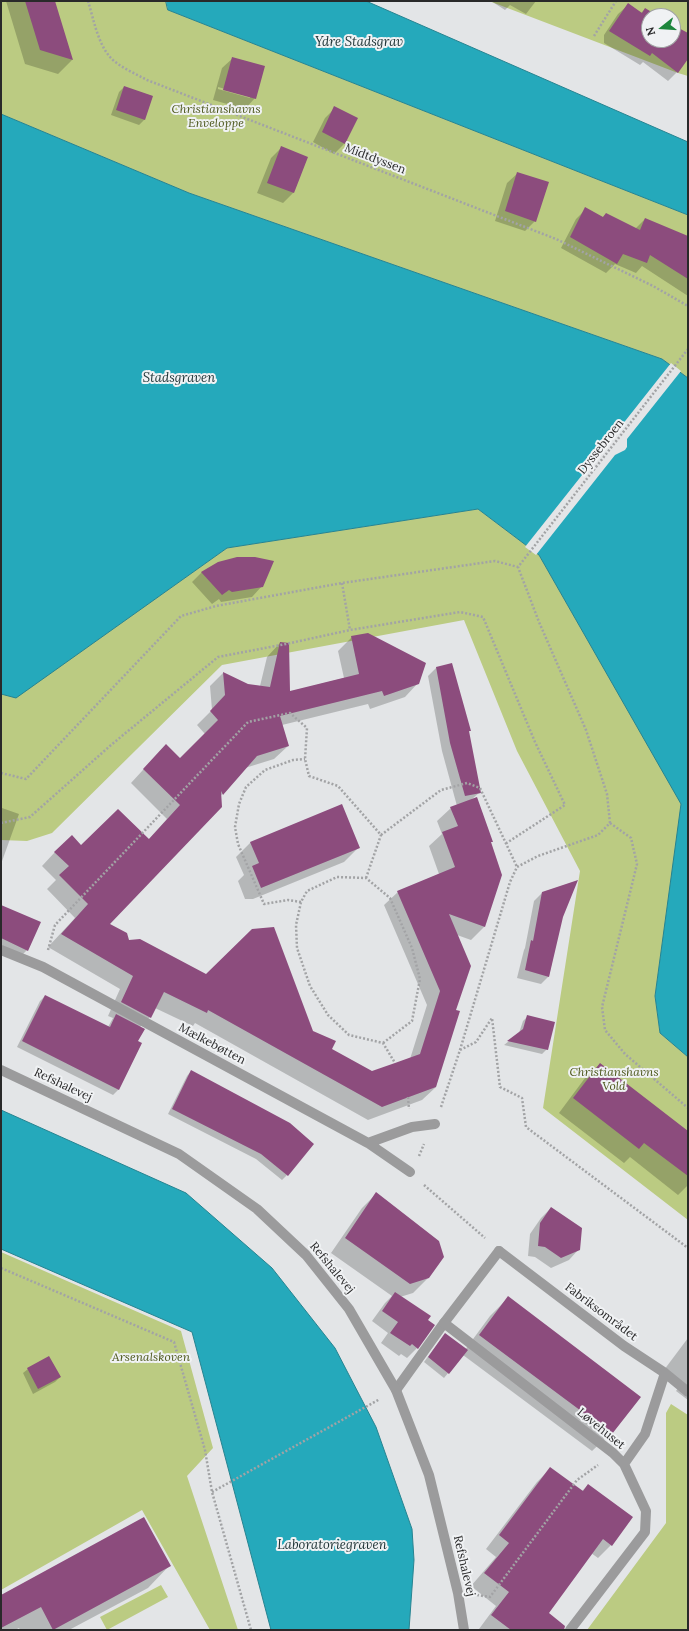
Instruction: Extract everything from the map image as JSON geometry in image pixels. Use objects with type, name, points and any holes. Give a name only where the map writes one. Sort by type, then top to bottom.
[{"type":"street","name":"Mælkebøtten","points":[[1,950],[43,967],[368,1142],[410,1172]]},
{"type":"street","name":"Refshalevej","points":[[1,1070],[179,1154],[258,1209],[306,1255],[349,1308],[396,1390],[428,1475],[458,1594],[464,1630]]},
{"type":"street","points":[[368,1142],[412,1127],[435,1124]]},
{"type":"street","points":[[396,1390],[444,1323],[499,1251]]},
{"type":"street","name":"Fabriksområdet","points":[[499,1251],[624,1346],[665,1373],[688,1392]]},
{"type":"street","name":"Løvehuset","points":[[444,1323],[613,1453],[624,1464],[646,1511],[645,1532],[570,1630]]},
{"type":"street","points":[[624,1464],[645,1434],[665,1373]]},
{"type":"path","name":"Midtdyssen","points":[[88,1],[101,42],[113,60],[129,71],[147,80],[556,239],[653,286],[688,306]]},
{"type":"path","points":[[594,36],[616,1]]},
{"type":"path","name":"Dyssebroen","points":[[518,567],[688,349]]},
{"type":"path","points":[[1,773],[26,779],[181,616],[216,606],[342,583],[495,561],[518,567],[539,622],[586,730],[607,794],[610,823],[631,838],[637,864],[602,1007],[605,1030],[625,1054],[688,1108]]},
{"type":"path","points":[[342,583],[350,630]]},
{"type":"path","points":[[1,823],[30,817],[111,745],[218,656],[286,644],[350,630],[460,612],[483,617],[534,742],[565,806],[505,844]]},
{"type":"path","points":[[43,967],[55,925],[248,722],[290,713],[307,728],[305,759],[309,776],[338,786],[380,835]]},
{"type":"path","points":[[301,902],[288,900],[264,904],[238,844],[235,827],[239,804],[246,787],[265,770],[294,760],[305,759]]},
{"type":"path","points":[[366,878],[380,835],[441,790],[467,783],[480,788],[517,867]]},
{"type":"path","points":[[499,1251],[410,1172],[435,1124],[460,1050],[510,882],[517,867],[538,856],[598,835],[610,823]]},
{"type":"path","points":[[383,1043],[412,1021],[420,979],[412,948],[390,898],[366,878],[337,877],[307,891],[301,902],[296,925],[297,948],[310,986],[328,1015],[349,1036],[383,1043],[395,1063]]},
{"type":"path","points":[[460,1050],[476,1042],[492,1018],[500,1087],[522,1098],[526,1127],[688,1248]]},
{"type":"path","points":[[1,1268],[174,1342],[205,1450],[212,1492],[251,1630]]},
{"type":"path","points":[[212,1492],[396,1390]]},
{"type":"path","points":[[458,1594],[490,1597],[577,1480],[613,1453]]},
{"type":"green space","name":"Christianshavns Enveloppe","points":[[1,1],[166,1],[168,10],[688,215],[688,378],[662,359],[189,193],[1,114]]},
{"type":"green space","points":[[489,1],[688,1],[688,76],[678,73]]},
{"type":"green space","name":"Christianshavns Vold","points":[[478,509],[539,555],[682,804],[655,996],[660,1033],[688,1057],[688,1220],[543,1108],[580,871],[517,751],[464,620],[222,665],[52,833],[27,841],[1,840],[1,694],[16,697],[227,548]]},
{"type":"green space","name":"Arsenalskoven","points":[[1,1252],[181,1331],[213,1448],[187,1476],[238,1630],[210,1630],[142,1510],[1,1590]]},
{"type":"green space","points":[[671,1404],[688,1415],[688,1630],[587,1630],[666,1523],[666,1413]]},
{"type":"green space","points":[[161,1585],[168,1597],[107,1630],[100,1617]]},
{"type":"water","name":"Ydre Stadsgrav","points":[[166,1],[366,1],[688,142],[688,215],[168,10]]},
{"type":"water","name":"Stadsgraven","points":[[1,114],[189,193],[662,359],[688,378],[688,1057],[660,1033],[655,996],[681,804],[539,555],[478,509],[227,548],[16,698],[1,694]]},
{"type":"water","name":"Laboratoriegraven","points":[[1,1110],[186,1193],[272,1268],[335,1348],[376,1427],[412,1529],[414,1560],[409,1630],[271,1630],[192,1332],[1,1249]]},
{"type":"pier","points":[[671,363],[681,371],[627,439],[627,447],[625,450],[615,455],[536,555],[525,547],[590,465],[589,460],[591,453],[598,449],[603,449]]},
{"type":"building","points":[[25,1],[55,1],[73,60],[40,50]]},
{"type":"building","points":[[628,3],[641,12],[641,48],[681,48],[681,29],[688,33],[688,59],[678,73],[652,53],[650,56],[609,31]]},
{"type":"building","points":[[232,57],[265,66],[256,99],[223,90]]},
{"type":"building","points":[[124,86],[153,96],[145,120],[116,110]]},
{"type":"building","points":[[334,106],[358,118],[345,144],[322,132]]},
{"type":"building","points":[[281,146],[308,157],[294,193],[267,183]]},
{"type":"building","points":[[517,172],[549,182],[536,222],[505,211]]},
{"type":"building","points":[[585,207],[603,217],[606,213],[640,230],[645,218],[688,236],[688,279],[650,255],[647,263],[623,254],[617,264],[570,237]]},
{"type":"building","points":[[237,557],[255,557],[274,561],[263,587],[232,592],[229,590],[222,595],[201,572],[218,562]]},
{"type":"building","points":[[368,633],[426,663],[419,684],[384,696],[382,691],[280,716],[289,746],[257,756],[223,795],[221,791],[222,807],[110,924],[127,933],[129,940],[140,939],[206,974],[252,929],[274,927],[313,1031],[336,1041],[332,1049],[372,1071],[420,1054],[440,991],[397,891],[455,867],[442,832],[458,826],[450,807],[477,797],[493,842],[491,842],[502,875],[485,927],[449,914],[471,966],[456,1010],[460,1011],[436,1087],[382,1107],[208,1010],[207,1013],[164,992],[151,1018],[121,1002],[133,976],[61,934],[88,904],[59,875],[69,866],[54,852],[72,835],[81,845],[118,809],[149,839],[180,805],[143,769],[166,744],[180,758],[218,720],[210,711],[225,695],[223,672],[248,684],[270,687],[280,642],[289,643],[290,691],[359,674],[351,636]]},
{"type":"building","points":[[452,663],[471,731],[469,731],[481,793],[465,796],[450,743],[436,667]]},
{"type":"building","points":[[342,804],[360,848],[261,888],[252,866],[259,863],[250,842]]},
{"type":"building","points":[[578,880],[563,917],[549,977],[525,970],[531,940],[533,941],[542,892]]},
{"type":"building","points":[[1,905],[41,922],[28,951],[1,938]]},
{"type":"building","points":[[45,995],[110,1027],[116,1014],[145,1029],[138,1041],[142,1043],[119,1090],[22,1041]]},
{"type":"building","points":[[527,1015],[555,1022],[548,1050],[507,1041],[523,1029]]},
{"type":"building","points":[[600,1063],[688,1131],[688,1176],[644,1143],[639,1149],[573,1098]]},
{"type":"building","points":[[191,1070],[290,1123],[314,1144],[288,1176],[261,1154],[172,1109]]},
{"type":"building","points":[[376,1192],[439,1241],[444,1257],[429,1278],[410,1284],[345,1238]]},
{"type":"building","points":[[551,1207],[582,1228],[580,1250],[561,1258],[545,1247],[538,1246],[540,1223]]},
{"type":"building","points":[[395,1292],[431,1316],[428,1320],[435,1325],[418,1349],[412,1344],[410,1346],[390,1333],[398,1322],[382,1311]]},
{"type":"building","points":[[508,1296],[641,1397],[612,1434],[479,1335]]},
{"type":"building","points":[[445,1333],[468,1350],[449,1374],[428,1357]]},
{"type":"building","points":[[49,1356],[61,1377],[38,1389],[27,1368]]},
{"type":"building","points":[[550,1467],[583,1491],[588,1484],[633,1517],[612,1546],[603,1539],[549,1613],[565,1626],[564,1630],[511,1630],[491,1615],[509,1592],[484,1573],[509,1543],[499,1535]]},
{"type":"building","points":[[144,1517],[171,1566],[53,1630],[41,1607],[1,1628],[1,1595]]}]
